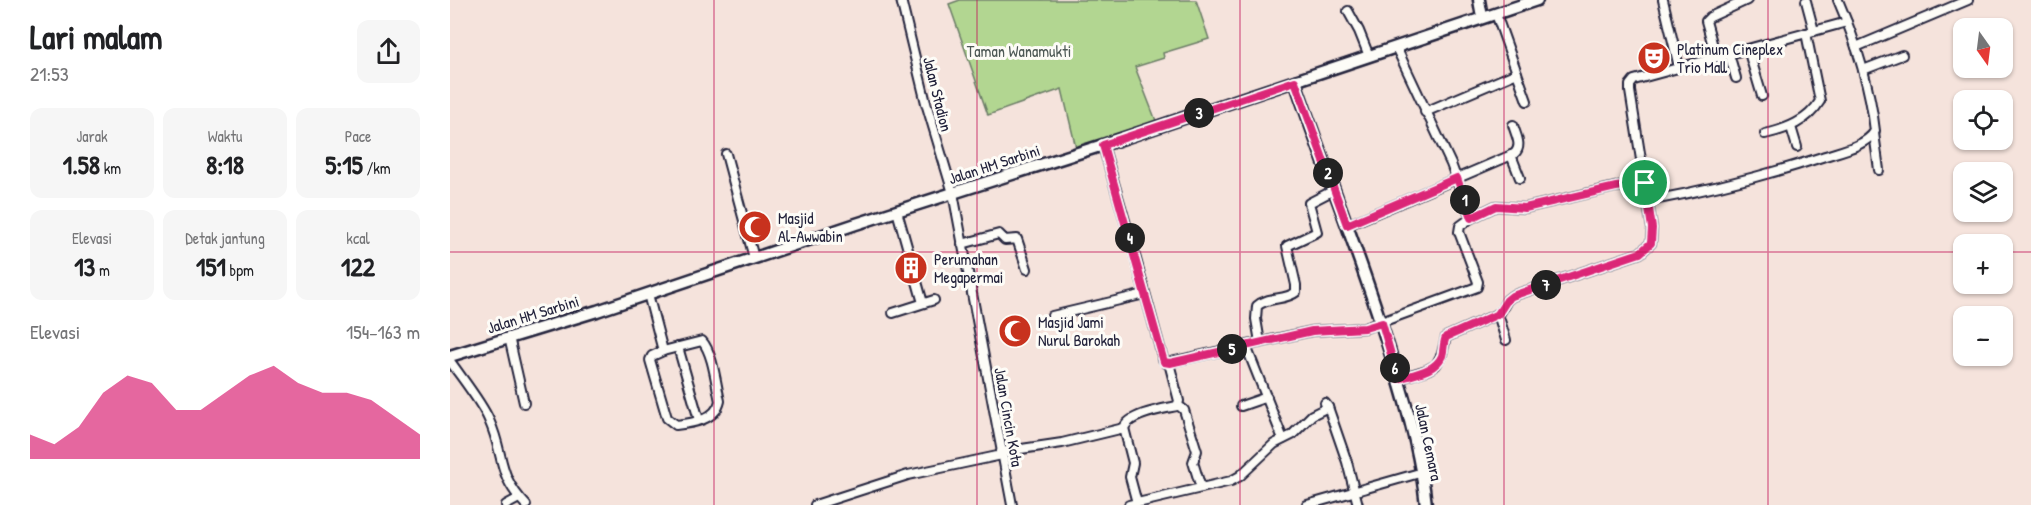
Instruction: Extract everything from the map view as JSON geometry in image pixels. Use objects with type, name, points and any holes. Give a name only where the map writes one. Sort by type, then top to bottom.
[{"type":"main road","points":[[1479,0],[1482,17]]},
{"type":"main road","name":"Jalan HM Sarbini","points":[[455,354],[648,294],[1537,0]]},
{"type":"main road","name":"Jalan Cemara","points":[[1295,81],[1382,323],[1423,472],[1426,505]]},
{"type":"main road","points":[[450,345],[455,354]]},
{"type":"street","name":"Jalan Stadion","points":[[901,0],[926,104],[953,193]]},
{"type":"street","points":[[1663,0],[1680,67]]},
{"type":"street","points":[[1716,57],[1706,23],[1707,19],[1747,0]]},
{"type":"street","points":[[1838,0],[1863,69],[1872,107],[1879,170]]},
{"type":"street","points":[[1856,47],[1968,0]]},
{"type":"street","points":[[1765,134],[1791,127],[1803,119],[1820,101],[1806,1]]},
{"type":"street","points":[[1348,11],[1368,56]]},
{"type":"street","points":[[1496,14],[1527,101]]},
{"type":"street","points":[[1398,379],[1436,365],[1442,354],[1444,339],[1449,334],[1498,314],[1512,296],[1640,253],[1651,243],[1653,238],[1630,85],[1639,77],[1847,22]]},
{"type":"street","points":[[1396,47],[1457,178],[1471,218]]},
{"type":"street","points":[[1748,49],[1762,96]]},
{"type":"street","points":[[1729,54],[1736,78]]},
{"type":"street","points":[[1863,69],[1902,56]]},
{"type":"street","points":[[1425,112],[1517,74]]},
{"type":"street","points":[[1347,225],[1511,155],[1519,147],[1513,125]]},
{"type":"street","points":[[1791,127],[1797,147]]},
{"type":"street","points":[[1648,201],[1749,180],[1850,148],[1869,140],[1874,133]]},
{"type":"street","points":[[1103,145],[1162,359],[1169,363],[1312,331],[1365,328],[1382,323],[1478,286],[1459,232],[1460,226],[1471,218],[1496,206],[1525,208],[1616,187],[1645,183]]},
{"type":"street","points":[[726,154],[754,258]]},
{"type":"street","points":[[1511,155],[1520,178]]},
{"type":"street","points":[[1260,342],[1256,319],[1257,306],[1264,301],[1284,298],[1296,292],[1287,246],[1317,232],[1309,203],[1335,190]]},
{"type":"street","name":"Jalan Cincin Kota","points":[[953,193],[1012,505]]},
{"type":"street","points":[[897,211],[923,303]]},
{"type":"street","points":[[962,244],[999,234],[1005,240],[1017,239],[1027,269]]},
{"type":"street","points":[[648,294],[663,351]]},
{"type":"street","points":[[1052,316],[1145,294]]},
{"type":"street","points":[[893,313],[934,300]]},
{"type":"street","points":[[1498,314],[1506,340]]},
{"type":"street","points":[[508,337],[524,403]]},
{"type":"street","points":[[702,341],[710,358],[720,401],[716,413],[699,420],[676,425],[667,418],[650,360],[652,356],[678,347],[702,341]]},
{"type":"street","points":[[1246,346],[1283,439]]},
{"type":"street","points":[[678,347],[699,420]]},
{"type":"street","points":[[450,362],[489,418],[505,475],[512,489],[526,505]]},
{"type":"street","points":[[1169,363],[1179,401],[1178,405]]},
{"type":"street","points":[[1241,406],[1267,397]]},
{"type":"street","points":[[1178,405],[1132,419],[1126,423],[1124,428],[1132,460],[1130,477],[1133,504],[1231,481],[1240,476],[1274,444],[1300,429],[1312,415],[1327,405],[1347,462],[1358,505]]},
{"type":"street","points":[[1178,405],[1184,411],[1197,451],[1193,462],[1201,488]]},
{"type":"street","points":[[815,505],[908,475],[1124,428]]},
{"type":"street","points":[[1307,505],[1423,472]]},
{"type":"street","points":[[506,505],[519,498]]},
{"type":"green space","name":"Taman Wanamukti","points":[[960,0],[1196,0],[1209,39],[1163,53],[1164,58],[1135,67],[1158,126],[1076,148],[1062,89],[988,115],[949,4]]},
{"type":"place","name":"Platinum Cineplex Trio Mall","points":[[1654,58]]},
{"type":"place","name":"Masjid Al-Awwabin","points":[[755,227]]},
{"type":"place","name":"Perumahan Megapermai","points":[[911,268]]},
{"type":"place","name":"Masjid Jami Nurul Barokah","points":[[1015,331]]},
{"type":"route","points":[[1295,81],[1347,225],[1457,178],[1471,218],[1496,206],[1520,209],[1616,187],[1645,183],[1653,238],[1646,248],[1640,253],[1512,296],[1504,304],[1500,313],[1494,317],[1446,337],[1439,360],[1436,365],[1427,370],[1398,379],[1382,323],[1365,328],[1312,331],[1166,363],[1162,359],[1103,145],[1295,81]]}]
